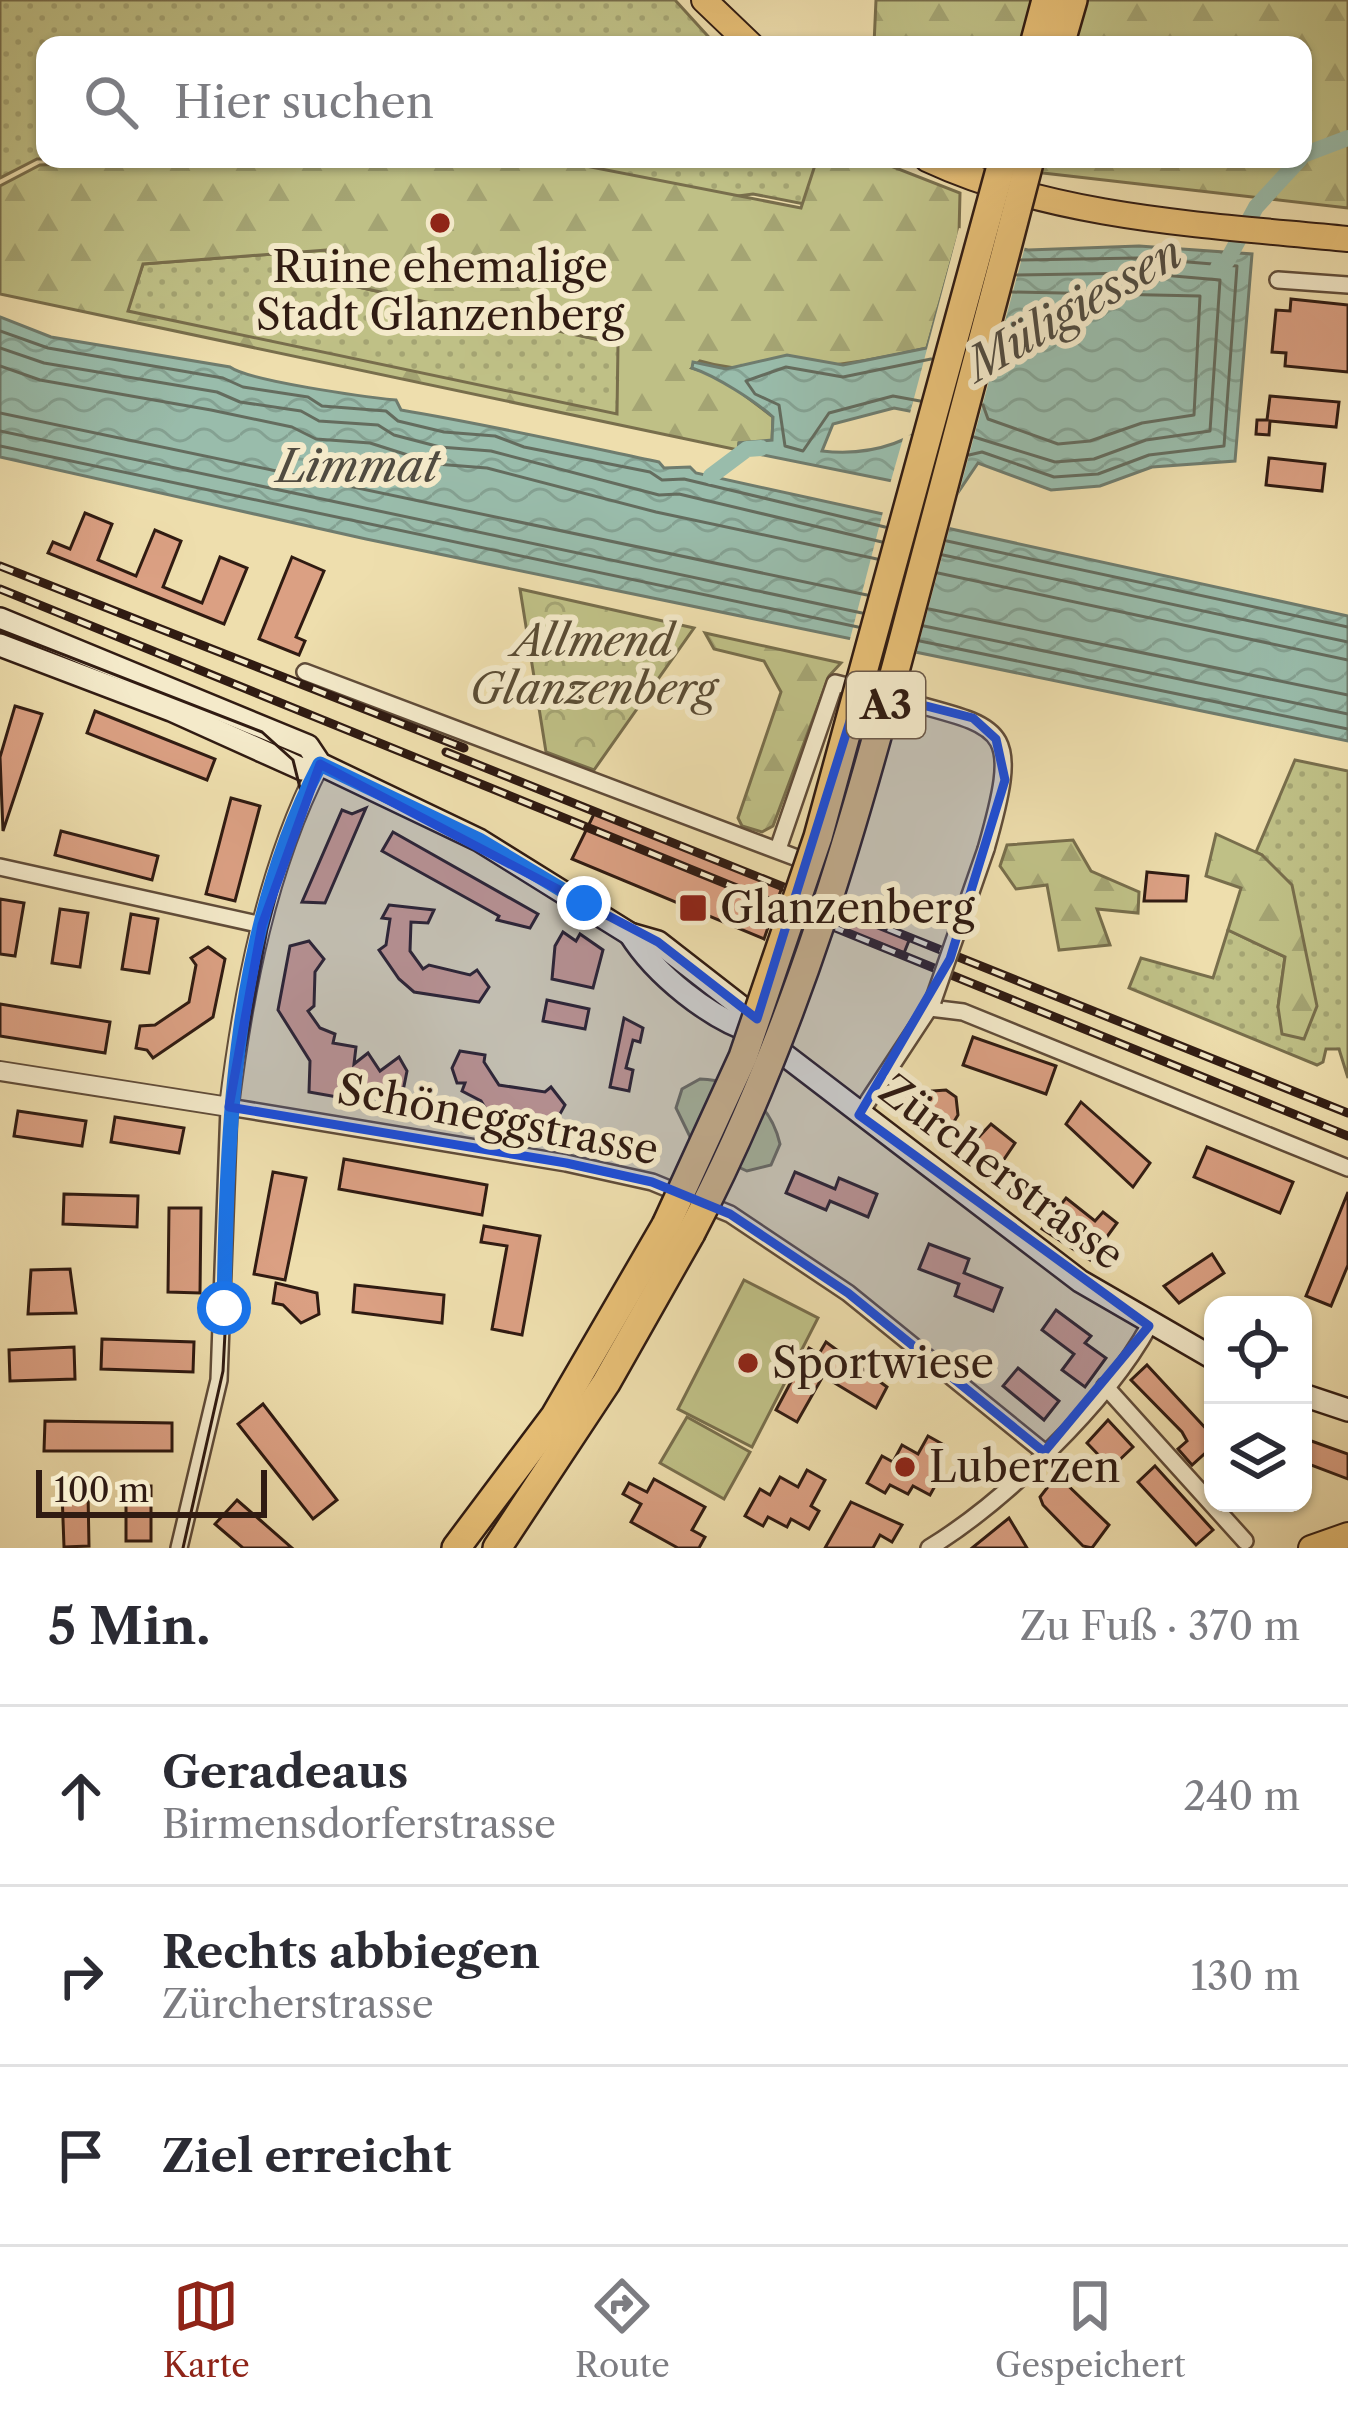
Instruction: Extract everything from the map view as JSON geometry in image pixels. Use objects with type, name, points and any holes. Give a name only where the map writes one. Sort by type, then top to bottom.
[{"type":"highway","points":[[1039,36],[1058,4]]},
{"type":"highway","points":[[1058,4],[1060,36]]},
{"type":"highway","name":"A3","points":[[497,1548],[606,1383],[679,1229],[743,1057],[818,837],[1001,168]]},
{"type":"highway","name":"A3","points":[[456,1548],[555,1416],[729,1160],[806,974],[880,728],[1028,168]]},
{"type":"main road","points":[[704,0],[742,36]]},
{"type":"main road","points":[[948,168],[1084,208],[1337,238]]},
{"type":"main road","name":"Zürcherstrasse","points":[[0,620],[286,734],[308,746],[320,764],[479,840],[629,934],[646,959],[734,1026],[756,1033],[1066,1272],[1149,1326],[1204,1354]]},
{"type":"main road","name":"Zürcherstrasse","points":[[0,645],[171,710],[302,769],[320,764]]},
{"type":"main road","points":[[1312,1397],[1348,1410]]},
{"type":"main road","points":[[1311,1548],[1348,1535]]},
{"type":"street","points":[[1337,238],[1348,253]]},
{"type":"street","points":[[1278,280],[1348,285]]},
{"type":"street","points":[[305,672],[846,878]]},
{"type":"street","points":[[778,850],[835,683],[973,718],[996,739],[1007,767],[986,849],[931,1005],[859,1115]]},
{"type":"street","points":[[179,1548],[219,1380],[229,1107],[262,925],[302,799],[320,764]]},
{"type":"street","points":[[0,867],[262,925]]},
{"type":"street","points":[[931,1005],[963,1012],[1348,1168]]},
{"type":"street","name":"Schöneggstrasse","points":[[0,1071],[544,1158],[652,1182],[730,1214],[848,1293],[1044,1452]]},
{"type":"street","points":[[929,1548],[982,1516],[1106,1386],[1149,1326]]},
{"type":"street","points":[[1106,1386],[1245,1541]]},
{"type":"highlighted area","points":[[860,689],[973,718],[996,739],[1005,780],[950,959],[859,1115],[1149,1326],[1044,1452],[848,1293],[730,1214],[652,1182],[566,1163],[229,1107],[262,925],[320,764],[658,942],[757,1019]]},
{"type":"green space","points":[[0,0],[675,0],[708,36],[36,36],[36,160],[0,178]]},
{"type":"green space","points":[[876,0],[1348,0],[1348,208],[1029,168],[1312,168],[1312,36],[874,36]]},
{"type":"green space","points":[[36,167],[596,168],[801,208],[814,168],[896,168],[960,193],[959,234],[927,348],[813,367],[753,369],[700,361],[692,368],[719,376],[773,417],[772,441],[739,443],[738,450],[0,294],[0,186]],"holes":[[[326,250],[344,284],[618,344],[617,414],[128,311],[143,264]]]},
{"type":"green space","points":[[560,168],[845,168],[825,208],[753,194],[708,200]]},
{"type":"green space","points":[[326,250],[344,284],[619,344],[617,415],[127,312],[143,264]]},
{"type":"green space","name":"Allmend Glanzenberg","points":[[520,589],[694,628],[594,770],[546,752]]},
{"type":"green space","points":[[705,633],[841,663],[829,676],[773,826],[762,832],[742,826],[738,818],[781,692],[764,661],[714,649]]},
{"type":"green space","points":[[1295,760],[1348,771],[1348,1078],[1339,1049],[1326,1049],[1323,1062],[1317,1065],[1129,988],[1141,958],[1213,978],[1228,930],[1285,957],[1278,1007],[1304,1039],[1262,855],[1256,852]]},
{"type":"green space","points":[[1216,834],[1262,855],[1292,885],[1317,1006],[1304,1039],[1282,1034],[1278,1007],[1285,957],[1228,930],[1241,888],[1206,876]]},
{"type":"green space","points":[[1073,840],[1091,871],[1139,892],[1138,913],[1097,909],[1110,945],[1059,950],[1047,885],[1016,889],[1000,866],[1007,845]]},
{"type":"green space","points":[[700,1079],[729,1084],[762,1107],[780,1144],[771,1165],[747,1171],[695,1147],[676,1108],[682,1089]]},
{"type":"green space","name":"Sportwiese","points":[[744,1280],[818,1318],[752,1447],[678,1409]]},
{"type":"green space","points":[[687,1417],[750,1452],[724,1499],[660,1463]]},
{"type":"water","points":[[959,234],[1028,250],[1139,246],[1252,254],[1235,461],[1152,467],[1100,486],[1051,490],[978,463],[957,494],[738,450],[739,443],[772,440],[773,417],[692,368],[693,362],[726,369],[787,355],[843,365],[927,348]],"holes":[[[894,408],[940,417],[885,446],[822,451],[833,424]]]},
{"type":"water","name":"Limmat","points":[[0,317],[51,337],[230,367],[308,388],[396,400],[401,410],[659,462],[664,468],[690,467],[696,473],[1348,616],[1348,741],[366,539],[0,457]]},
{"type":"pier","points":[[959,228],[1026,243],[957,500],[890,484],[904,435],[930,436],[933,421],[909,417]]},
{"type":"pier","points":[[884,508],[951,523],[915,658],[849,643]]},
{"type":"building","points":[[1291,299],[1348,305],[1348,372],[1285,366],[1286,353],[1272,352],[1276,310],[1290,311]]},
{"type":"building","points":[[1270,396],[1339,402],[1336,427],[1270,421],[1269,435],[1256,434],[1257,420],[1267,420]]},
{"type":"building","points":[[1269,458],[1325,464],[1322,491],[1266,485]]},
{"type":"building","points":[[85,513],[112,524],[98,560],[136,576],[155,530],[181,541],[163,587],[202,603],[220,557],[247,568],[224,624],[48,553],[53,542],[70,549]]},
{"type":"building","points":[[292,557],[324,571],[296,637],[305,641],[299,655],[259,639]]},
{"type":"building","points":[[15,706],[42,714],[3,831],[0,757]]},
{"type":"building","points":[[95,711],[215,759],[207,780],[87,733]]},
{"type":"building","points":[[231,798],[260,806],[235,901],[206,894]]},
{"type":"building","points":[[366,808],[325,903],[302,902],[342,810],[352,814]]},
{"type":"building","points":[[595,812],[782,887],[764,939],[572,859]]},
{"type":"building","points":[[61,831],[158,856],[152,880],[55,855]]},
{"type":"building","points":[[393,832],[538,914],[530,928],[497,920],[499,916],[382,851]]},
{"type":"building","points":[[1147,872],[1188,876],[1186,901],[1144,901]]},
{"type":"building","points":[[0,899],[24,903],[15,956],[0,954]]},
{"type":"building","points":[[389,905],[434,910],[428,923],[411,922],[410,951],[423,969],[429,965],[470,975],[477,970],[489,987],[479,1002],[414,992],[399,979],[379,950],[386,945],[390,919],[382,918]]},
{"type":"building","points":[[60,909],[88,913],[80,967],[52,963]]},
{"type":"building","points":[[843,912],[910,938],[904,953],[838,927]]},
{"type":"building","points":[[131,914],[158,919],[149,973],[122,969]]},
{"type":"building","points":[[563,932],[576,941],[580,934],[603,950],[593,988],[552,979],[555,946]]},
{"type":"building","points":[[309,941],[324,959],[315,972],[314,1006],[308,1011],[320,1028],[335,1034],[333,1043],[356,1047],[354,1064],[368,1053],[380,1071],[399,1057],[407,1071],[403,1091],[394,1090],[378,1101],[367,1086],[346,1082],[343,1098],[309,1092],[310,1061],[278,1010],[290,946]]},
{"type":"building","points":[[208,947],[225,959],[213,1017],[153,1058],[147,1050],[136,1048],[140,1026],[155,1025],[189,1002],[196,965],[191,958]]},
{"type":"building","points":[[547,1000],[589,1009],[585,1029],[543,1021]]},
{"type":"building","points":[[0,1004],[110,1022],[105,1053],[0,1036]]},
{"type":"building","points":[[624,1018],[643,1028],[640,1042],[633,1040],[626,1068],[633,1070],[629,1091],[610,1087]]},
{"type":"building","points":[[973,1037],[1056,1066],[1046,1094],[963,1065]]},
{"type":"building","points":[[460,1051],[485,1055],[484,1062],[499,1085],[545,1092],[551,1087],[565,1105],[555,1123],[489,1114],[481,1101],[462,1091],[465,1083],[457,1083],[452,1068]]},
{"type":"building","points":[[946,1090],[956,1097],[958,1115],[949,1130],[930,1132],[922,1119],[920,1092]]},
{"type":"building","points":[[1081,1102],[1150,1163],[1133,1187],[1066,1124]]},
{"type":"building","points":[[18,1111],[86,1121],[82,1146],[14,1136]]},
{"type":"building","points":[[115,1117],[184,1128],[179,1153],[111,1142]]},
{"type":"building","points":[[991,1124],[1015,1143],[990,1180],[960,1157]]},
{"type":"building","points":[[1207,1147],[1293,1182],[1280,1213],[1194,1177]]},
{"type":"building","points":[[344,1159],[487,1185],[482,1215],[339,1189]]},
{"type":"building","points":[[273,1172],[306,1178],[285,1280],[254,1274]]},
{"type":"building","points":[[795,1172],[835,1189],[839,1178],[877,1194],[868,1217],[830,1201],[826,1210],[786,1193]]},
{"type":"building","points":[[1348,1192],[1348,1265],[1331,1306],[1306,1296]]},
{"type":"building","points":[[64,1194],[138,1196],[137,1227],[63,1224]]},
{"type":"building","points":[[1066,1198],[1095,1221],[1103,1212],[1117,1223],[1090,1260],[1042,1229]]},
{"type":"building","points":[[169,1208],[201,1208],[200,1293],[168,1292]]},
{"type":"building","points":[[484,1226],[540,1236],[522,1335],[492,1329],[507,1246],[481,1242]]},
{"type":"building","points":[[929,1244],[969,1259],[964,1273],[1002,1288],[993,1311],[955,1296],[959,1284],[919,1269]]},
{"type":"building","points":[[1212,1254],[1224,1273],[1179,1303],[1164,1286]]},
{"type":"building","points":[[70,1269],[76,1313],[28,1314],[31,1270]]},
{"type":"building","points":[[276,1283],[317,1293],[319,1314],[301,1323],[283,1305],[273,1303]]},
{"type":"building","points":[[355,1285],[444,1295],[442,1323],[353,1312]]},
{"type":"building","points":[[1056,1310],[1091,1336],[1085,1343],[1106,1358],[1085,1387],[1062,1370],[1074,1354],[1042,1330]]},
{"type":"building","points":[[102,1339],[194,1342],[193,1372],[101,1369]]},
{"type":"building","points":[[826,1342],[887,1387],[876,1408],[823,1376],[797,1422],[776,1410],[809,1348],[819,1354]]},
{"type":"building","points":[[74,1347],[75,1379],[10,1381],[9,1350]]},
{"type":"building","points":[[1147,1365],[1204,1427],[1204,1454],[1192,1465],[1178,1449],[1187,1441],[1182,1432],[1131,1380]]},
{"type":"building","points":[[1018,1368],[1059,1401],[1044,1420],[1003,1386]]},
{"type":"building","points":[[263,1404],[337,1500],[313,1519],[238,1424]]},
{"type":"building","points":[[1108,1420],[1133,1447],[1111,1468],[1087,1443]]},
{"type":"building","points":[[45,1421],[172,1423],[172,1451],[44,1451]]},
{"type":"building","name":"Luberzen","points":[[928,1436],[946,1446],[932,1472],[940,1477],[930,1495],[913,1486],[908,1494],[890,1485],[885,1493],[867,1483],[882,1456],[893,1462],[902,1445],[918,1454]]},
{"type":"building","points":[[1312,1441],[1348,1454],[1348,1479],[1312,1465]]},
{"type":"building","points":[[1155,1466],[1213,1530],[1196,1545],[1138,1482]]},
{"type":"building","points":[[807,1470],[825,1480],[811,1506],[819,1511],[809,1529],[791,1519],[787,1527],[768,1517],[763,1526],[745,1516],[760,1489],[770,1495],[780,1477],[798,1487]]},
{"type":"building","points":[[1057,1475],[1109,1525],[1092,1548],[1083,1546],[1043,1505],[1040,1497]]},
{"type":"building","points":[[654,1479],[705,1507],[692,1530],[705,1537],[699,1548],[678,1548],[631,1522],[641,1504],[623,1494],[629,1483],[647,1492]]},
{"type":"building","points":[[126,1486],[151,1486],[151,1541],[126,1541]]},
{"type":"building","points":[[62,1492],[88,1492],[89,1546],[64,1547]]},
{"type":"building","points":[[237,1500],[292,1548],[243,1548],[215,1524]]},
{"type":"building","points":[[851,1502],[902,1525],[892,1542],[880,1535],[873,1548],[825,1548]]},
{"type":"building","points":[[1009,1518],[1027,1548],[972,1548]]},
{"type":"waterway","name":"Müligiessen","points":[[1312,152],[1348,138]]},
{"type":"waterway","name":"Müligiessen","points":[[1218,267],[1227,261],[1256,207],[1292,168]]},
{"type":"waterway","name":"Müligiessen","points":[[711,476],[747,449],[761,448]]},
{"type":"tram line","points":[[0,630],[262,732],[293,760],[302,796],[267,929],[238,1086],[223,1371],[183,1548]]},
{"type":"railway","points":[[0,566],[464,748]]},
{"type":"railway","points":[[0,589],[1348,1136]]},
{"type":"railway","points":[[446,752],[1348,1113]]},
{"type":"place","name":"Ruine ehemalige Stadt Glanzenberg","points":[[440,223]]},
{"type":"place","name":"Glanzenberg","points":[[693,908]]},
{"type":"place","name":"Sportwiese","points":[[748,1363]]},
{"type":"place","name":"Luberzen","points":[[905,1467]]},
{"type":"route","points":[[224,1308],[228,1125],[234,1071],[262,925],[302,799],[320,764],[479,840],[584,903]]}]
